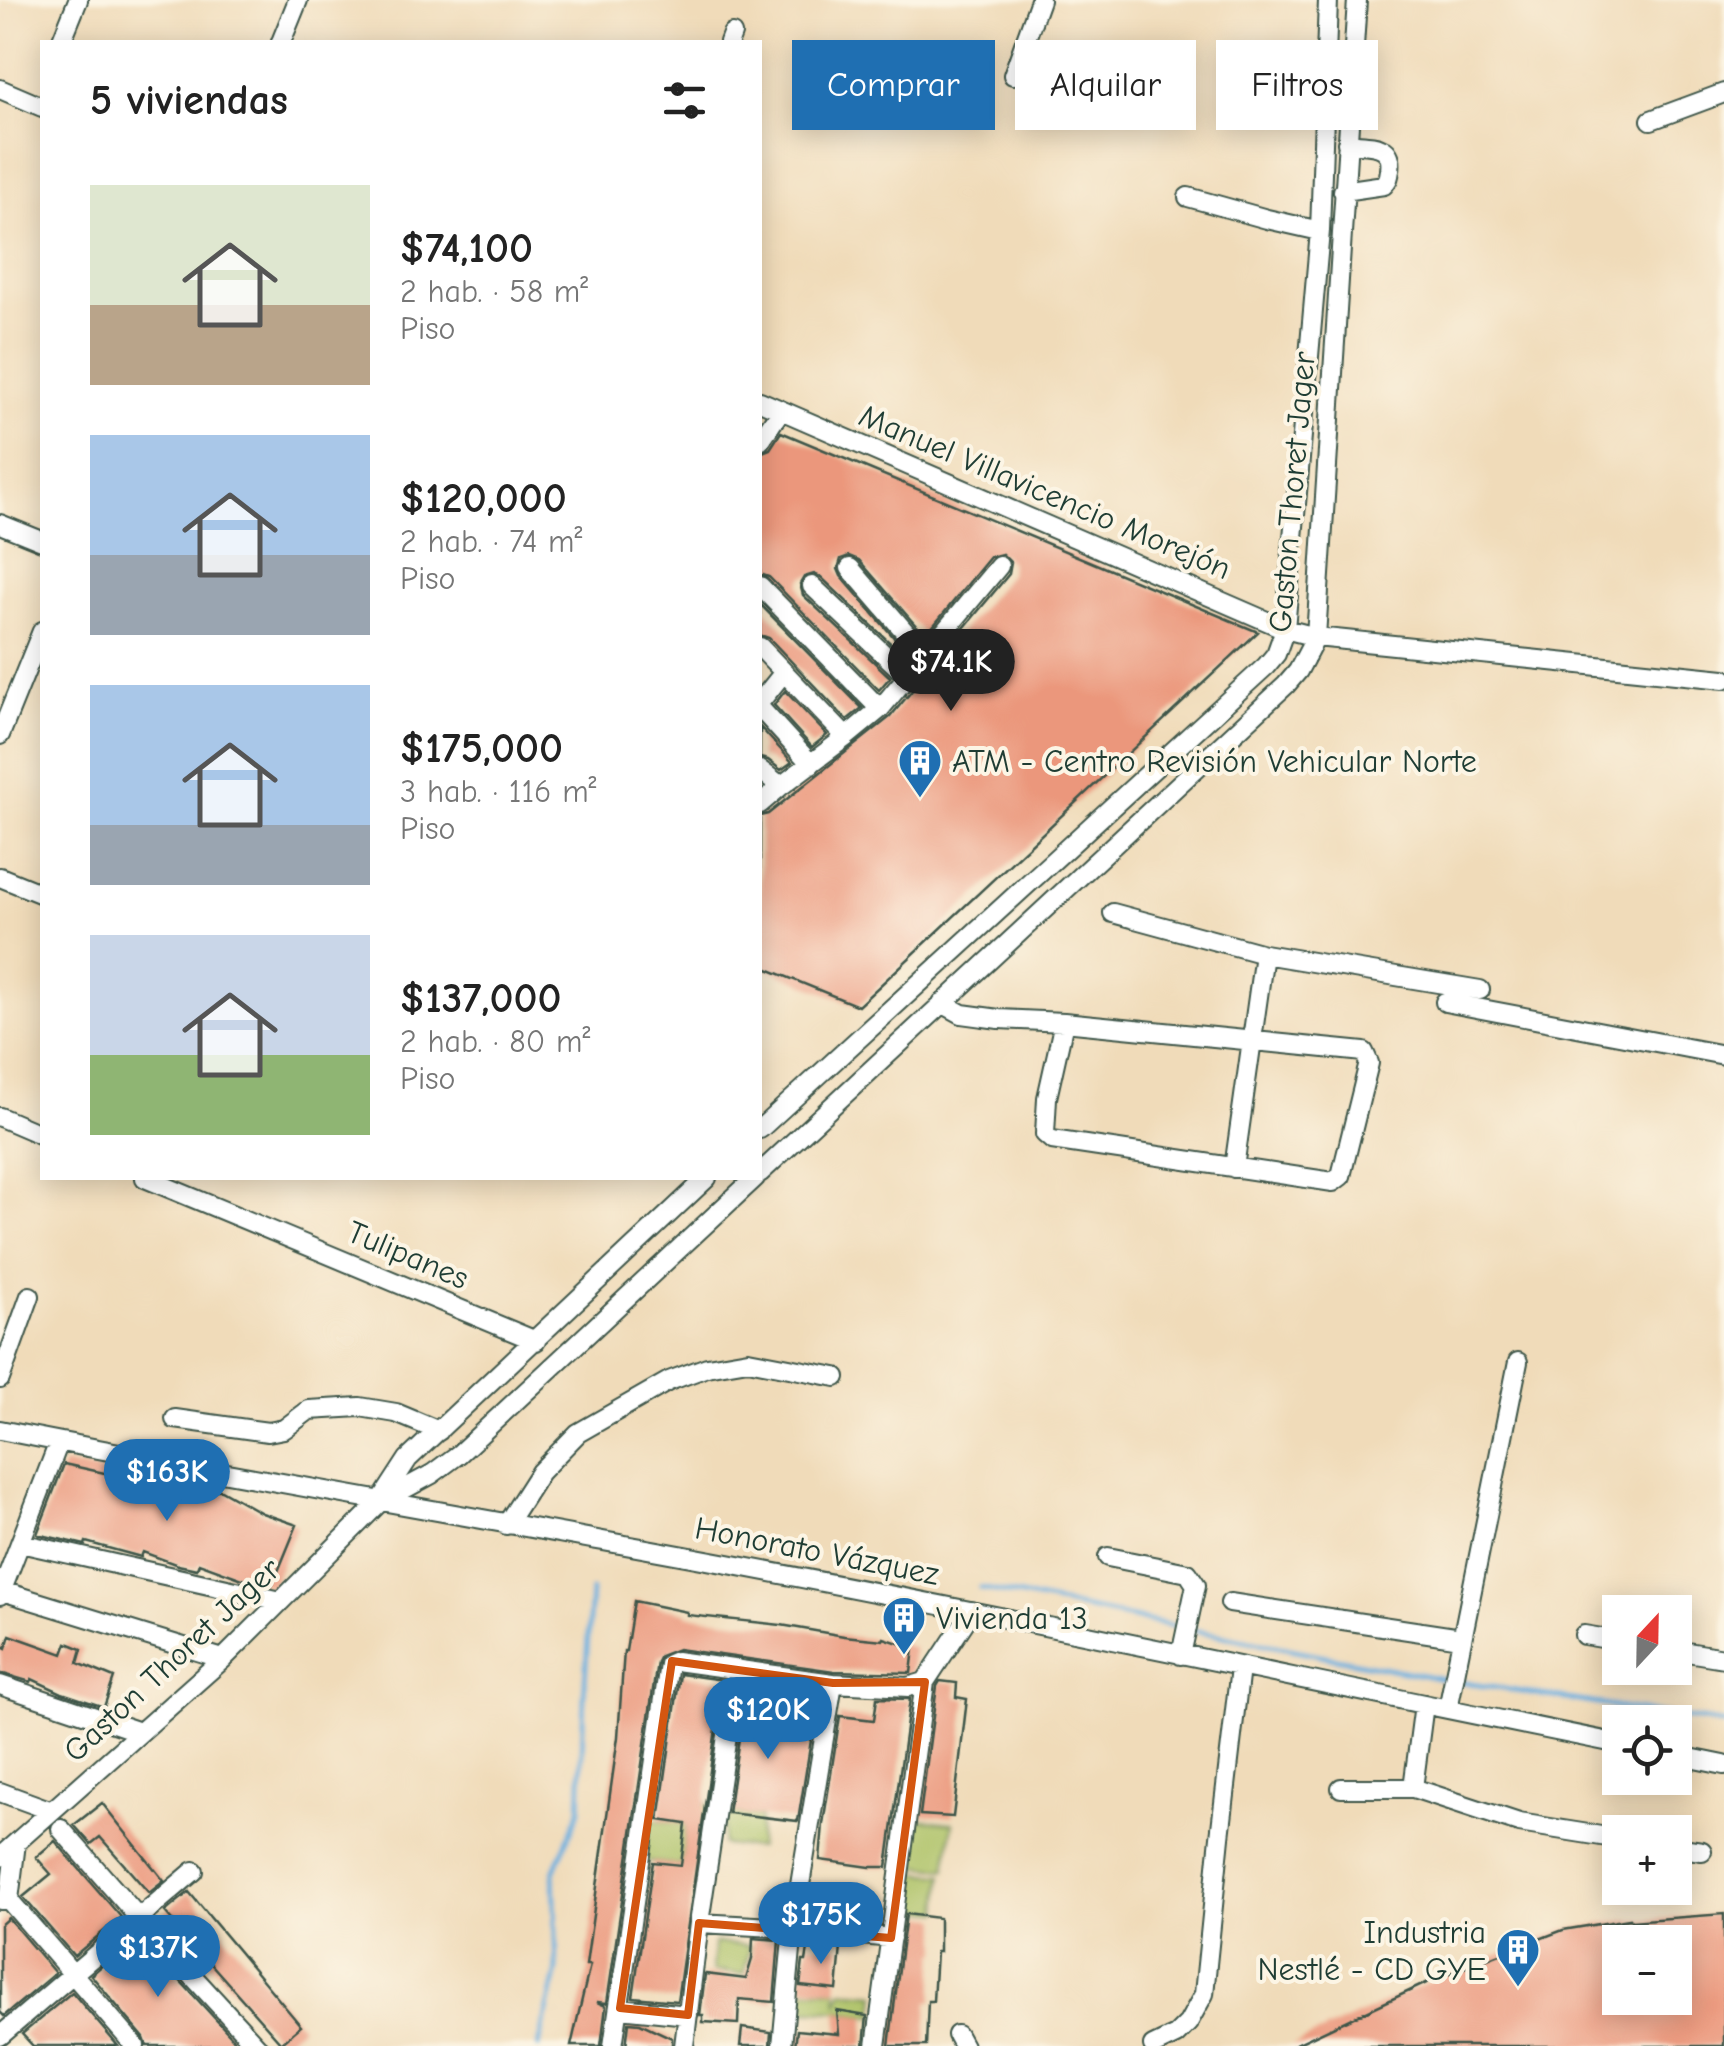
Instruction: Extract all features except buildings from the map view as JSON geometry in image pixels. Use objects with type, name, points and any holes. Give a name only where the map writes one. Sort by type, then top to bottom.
[{"type":"street","points":[[62,40],[78,0]]},
{"type":"street","points":[[282,40],[298,0]]},
{"type":"street","points":[[1014,75],[1040,0]]},
{"type":"street","name":"Gaston Thoret Jager","points":[[762,1127],[1276,654],[1286,628],[1320,232],[1328,0]]},
{"type":"street","name":"Gaston Thoret Jager","points":[[762,1171],[1286,685],[1316,637],[1357,0]]},
{"type":"street","points":[[0,89],[40,99]]},
{"type":"street","points":[[1650,120],[1724,93]]},
{"type":"street","points":[[1343,191],[1384,186],[1392,159],[1384,148],[1347,143]]},
{"type":"street","points":[[1188,198],[1320,232]]},
{"type":"street","name":"Manuel Villavicencio Morejón","points":[[762,402],[1286,628],[1316,637],[1724,678]]},
{"type":"street","points":[[762,438],[780,410]]},
{"type":"street","points":[[0,524],[40,540]]},
{"type":"street","points":[[762,802],[880,709],[999,566]]},
{"type":"street","points":[[850,568],[925,655]]},
{"type":"street","points":[[812,586],[907,676]]},
{"type":"street","points":[[762,588],[880,709]]},
{"type":"street","points":[[0,735],[40,640]]},
{"type":"street","points":[[762,649],[846,737]]},
{"type":"street","points":[[762,702],[784,672]]},
{"type":"street","points":[[762,707],[811,764]]},
{"type":"street","points":[[762,772],[781,786]]},
{"type":"street","points":[[0,877],[40,893]]},
{"type":"street","points":[[1113,913],[1264,954],[1480,990]]},
{"type":"street","points":[[1234,1168],[1264,954]]},
{"type":"street","points":[[942,1002],[962,1014],[999,1019],[1064,1022],[1364,1052],[1369,1063],[1341,1176],[1333,1182],[1052,1140],[1045,1134],[1047,1098],[1064,1022]]},
{"type":"street","points":[[1444,1002],[1724,1055]]},
{"type":"street","points":[[0,1117],[40,1134]]},
{"type":"street","name":"Tulipanes","points":[[150,1180],[536,1341]]},
{"type":"street","name":"Gaston Thoret Jager","points":[[0,1857],[223,1659],[380,1502],[408,1459],[705,1180]]},
{"type":"street","name":"Gaston Thoret Jager","points":[[380,1502],[432,1474],[459,1454],[753,1180]]},
{"type":"street","points":[[0,1379],[30,1296]]},
{"type":"street","points":[[506,1525],[540,1472],[578,1434],[668,1381],[707,1367],[748,1360],[836,1377]]},
{"type":"street","points":[[1448,1709],[1518,1362]]},
{"type":"street","points":[[176,1419],[268,1432],[284,1429],[309,1410],[360,1407],[396,1413],[439,1431]]},
{"type":"street","name":"Honorato Vázquez","points":[[0,1430],[972,1611],[1602,1740]]},
{"type":"street","points":[[59,1442],[1,1593],[223,1659]]},
{"type":"street","points":[[20,1543],[280,1601]]},
{"type":"street","points":[[1108,1558],[1188,1573],[1196,1585],[1181,1655]]},
{"type":"street","points":[[1230,1603],[1460,1638]]},
{"type":"street","points":[[876,2046],[925,1682],[972,1611]]},
{"type":"street","points":[[1584,1635],[1602,1638]]},
{"type":"street","points":[[1692,1653],[1724,1658]]},
{"type":"street","points":[[613,2046],[669,1664],[676,1661],[833,1684],[908,1687],[925,1682]]},
{"type":"street","points":[[1154,2046],[1176,2035],[1188,2023],[1204,1994],[1240,1668]]},
{"type":"street","points":[[684,2046],[737,1669]]},
{"type":"street","points":[[782,2046],[793,1928],[833,1684]]},
{"type":"street","points":[[0,1685],[140,1732]]},
{"type":"street","points":[[1413,1788],[1424,1704]]},
{"type":"street","points":[[1692,1758],[1724,1765]]},
{"type":"street","points":[[1340,1788],[1413,1788],[1520,1823],[1602,1835]]},
{"type":"street","points":[[0,1792],[52,1811]]},
{"type":"street","points":[[61,1829],[257,2046]]},
{"type":"street","points":[[16,1843],[5,1900],[135,2046]]},
{"type":"street","points":[[1692,1850],[1702,1852]]},
{"type":"street","points":[[4,2036],[194,1870]]},
{"type":"street","points":[[699,1923],[891,1938]]},
{"type":"street","points":[[620,2008],[688,2016]]},
{"type":"highlighted area","points":[[672,1661],[833,1683],[925,1682],[891,1938],[699,1923],[688,2015],[620,2008]]},
{"type":"green space","points":[[778,1684],[819,1690],[813,1734],[773,1730]]},
{"type":"green space","points":[[689,1801],[715,1805],[711,1827],[686,1824],[681,1865],[644,1861],[650,1819],[685,1824]]},
{"type":"green space","points":[[726,1812],[760,1817],[758,1848],[722,1845]]},
{"type":"green space","points":[[917,1819],[953,1823],[946,1869],[908,1866]]},
{"type":"green space","points":[[910,1873],[943,1875],[940,1912],[905,1909]]},
{"type":"green space","points":[[714,1943],[750,1946],[744,1974],[712,1971]]},
{"type":"green space","points":[[804,1990],[837,1990],[838,2005],[842,1991],[876,1994],[874,2016],[800,2010]]},
{"type":"waterway","points":[[980,1588],[1448,1680]]},
{"type":"waterway","points":[[539,2046],[557,1970],[554,1872],[580,1810],[591,1591]]},
{"type":"waterway","points":[[1459,1682],[1724,1724]]},
{"type":"place","name":"ATM - Centro Revisión Vehicular Norte","points":[[920,799]]},
{"type":"place","name":"Vivienda 13","points":[[904,1656]]},
{"type":"place","name":"Industria Nestlé - CD GYE","points":[[1518,1988]]}]
